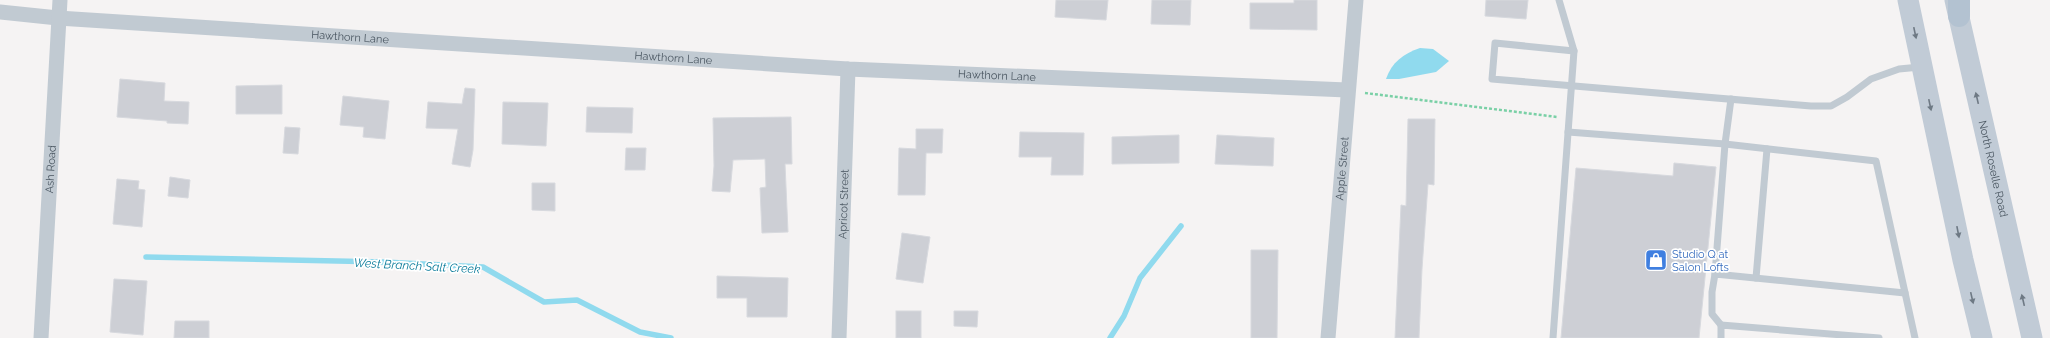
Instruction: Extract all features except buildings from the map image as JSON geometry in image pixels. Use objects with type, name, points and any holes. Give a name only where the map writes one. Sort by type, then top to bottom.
[{"type":"main road","points":[[1908,0],[1963,260],[1982,338]]},
{"type":"main road","name":"North Roselle Road","points":[[1957,5],[2032,338]]},
{"type":"street","name":"Ash Road","points":[[41,338],[60,0]]},
{"type":"street","name":"Apple Street","points":[[1328,338],[1347,90],[1356,0]]},
{"type":"street","name":"Hawthorn Lane","points":[[0,12],[58,18],[848,69],[1347,90]]},
{"type":"street","name":"Apricot Street","points":[[839,338],[848,69]]},
{"type":"lane","points":[[1553,338],[1574,51],[1559,0]]},
{"type":"lane","points":[[1574,51],[1495,43],[1492,79],[1811,106],[1831,106],[1847,97],[1871,79],[1899,69],[1922,66]]},
{"type":"lane","points":[[1721,338],[1721,325],[1712,314],[1712,292],[1715,274],[1725,144],[1731,99]]},
{"type":"lane","points":[[1568,132],[1725,144],[1876,161],[1915,338]]},
{"type":"lane","points":[[1756,278],[1767,149]]},
{"type":"lane","points":[[1715,274],[1905,293]]},
{"type":"lane","points":[[1721,325],[1879,338]]},
{"type":"path","points":[[1347,90],[1550,116],[1569,117]]},
{"type":"water","points":[[1420,48],[1433,49],[1449,61],[1436,72],[1399,79],[1386,79],[1391,68],[1399,59]]},
{"type":"waterway","points":[[1110,338],[1124,316],[1140,278],[1181,226]]},
{"type":"waterway","name":"West Branch Salt Creek","points":[[146,257],[384,262],[483,267],[544,302],[577,300],[640,332],[671,338]]},
{"type":"place","name":"Studio Q at Salon Lofts","points":[[1656,260]]}]
